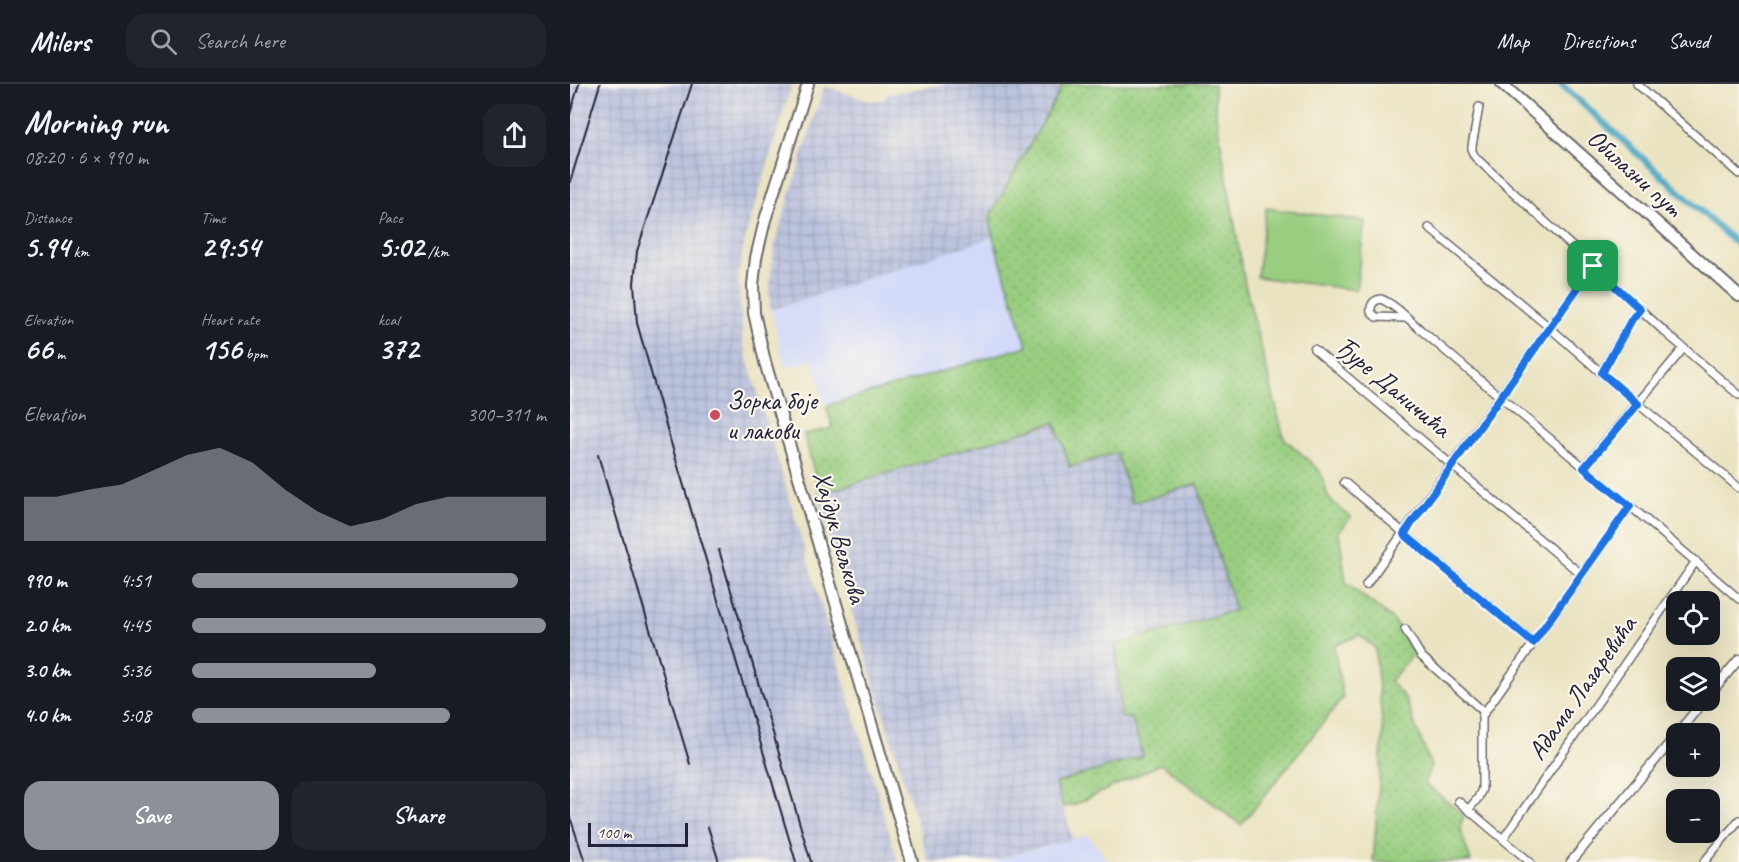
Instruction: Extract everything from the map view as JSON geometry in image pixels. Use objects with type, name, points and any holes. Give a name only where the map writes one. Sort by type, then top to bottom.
[{"type":"main road","name":"Хајдук Вељкова","points":[[808,84],[759,244],[753,285],[754,313],[765,362],[912,862]]},
{"type":"main road","name":"Обилазни пут","points":[[1502,84],[1739,296]]},
{"type":"street","points":[[1637,84],[1739,174]]},
{"type":"street","points":[[1479,107],[1472,146],[1473,154],[1683,349],[1739,394]]},
{"type":"street","points":[[1429,228],[1739,488]]},
{"type":"street","points":[[1366,585],[1593,266]]},
{"type":"street","points":[[1406,318],[1376,317],[1371,312],[1371,305],[1376,300],[1383,300],[1406,318],[1739,598]]},
{"type":"street","points":[[1602,373],[1640,309]]},
{"type":"street","name":"Ђуре Даничића","points":[[1314,349],[1581,574]]},
{"type":"street","points":[[1584,468],[1683,349]]},
{"type":"street","points":[[1344,482],[1533,643]]},
{"type":"street","points":[[1468,810],[1482,789],[1480,722],[1484,712],[1630,506]]},
{"type":"street","name":"Адама Лазаревића","points":[[1503,839],[1696,561]]},
{"type":"street","points":[[1405,629],[1421,656],[1484,712]]},
{"type":"street","points":[[1720,682],[1739,658]]},
{"type":"street","points":[[1686,723],[1695,711]]},
{"type":"street","points":[[1571,862],[1666,747]]},
{"type":"street","points":[[1458,801],[1530,862]]},
{"type":"street","points":[[1704,862],[1739,820]]},
{"type":"shaded area","points":[[570,84],[792,84],[744,242],[738,279],[743,344],[898,862],[570,862]]},
{"type":"shaded area","points":[[946,84],[1062,84],[990,216],[993,237],[771,310],[769,292],[775,243],[824,86],[869,101],[884,100],[888,94]]},
{"type":"shaded area","points":[[993,237],[1027,346],[826,406],[812,360],[785,368],[770,305]]},
{"type":"shaded area","points":[[1056,422],[1117,453],[1197,484],[1235,610],[1116,645],[1143,757],[1056,783],[1073,839],[985,862],[929,862],[816,495]]},
{"type":"shaded area","points":[[1088,835],[1108,862],[987,862]]},
{"type":"green space","points":[[1062,84],[1214,84],[1216,115],[1245,284],[1284,438],[1320,471],[1329,499],[1351,517],[1339,532],[1346,582],[1394,621],[1414,654],[1390,681],[1405,698],[1431,766],[1425,783],[1464,815],[1460,827],[1471,862],[1373,862],[1383,733],[1375,648],[1359,635],[1334,646],[1343,698],[1241,825],[1161,764],[1074,805],[1063,807],[1056,783],[1143,756],[1132,719],[1121,717],[1116,645],[1235,610],[1197,484],[1132,503],[1117,453],[1070,467],[1055,422],[820,494],[804,434],[833,428],[826,406],[1027,346],[993,237],[990,216]]},
{"type":"green space","points":[[1266,208],[1365,221],[1356,290],[1257,277]]},
{"type":"waterway","points":[[1561,84],[1739,246]]},
{"type":"railway","points":[[570,114],[579,84]]},
{"type":"railway","points":[[570,182],[600,84]]},
{"type":"railway","points":[[692,84],[637,251],[634,284],[637,323],[796,862]]},
{"type":"railway","points":[[598,455],[690,764]]},
{"type":"railway","points":[[719,550],[811,862]]},
{"type":"railway","points":[[570,817],[585,862]]},
{"type":"railway","points":[[708,827],[719,862]]},
{"type":"place","name":"Зорка боје и лакови","points":[[715,415]]},
{"type":"route","points":[[1593,266],[1640,309],[1602,373],[1638,404],[1584,468],[1630,506],[1533,643],[1404,534],[1593,266]]}]
